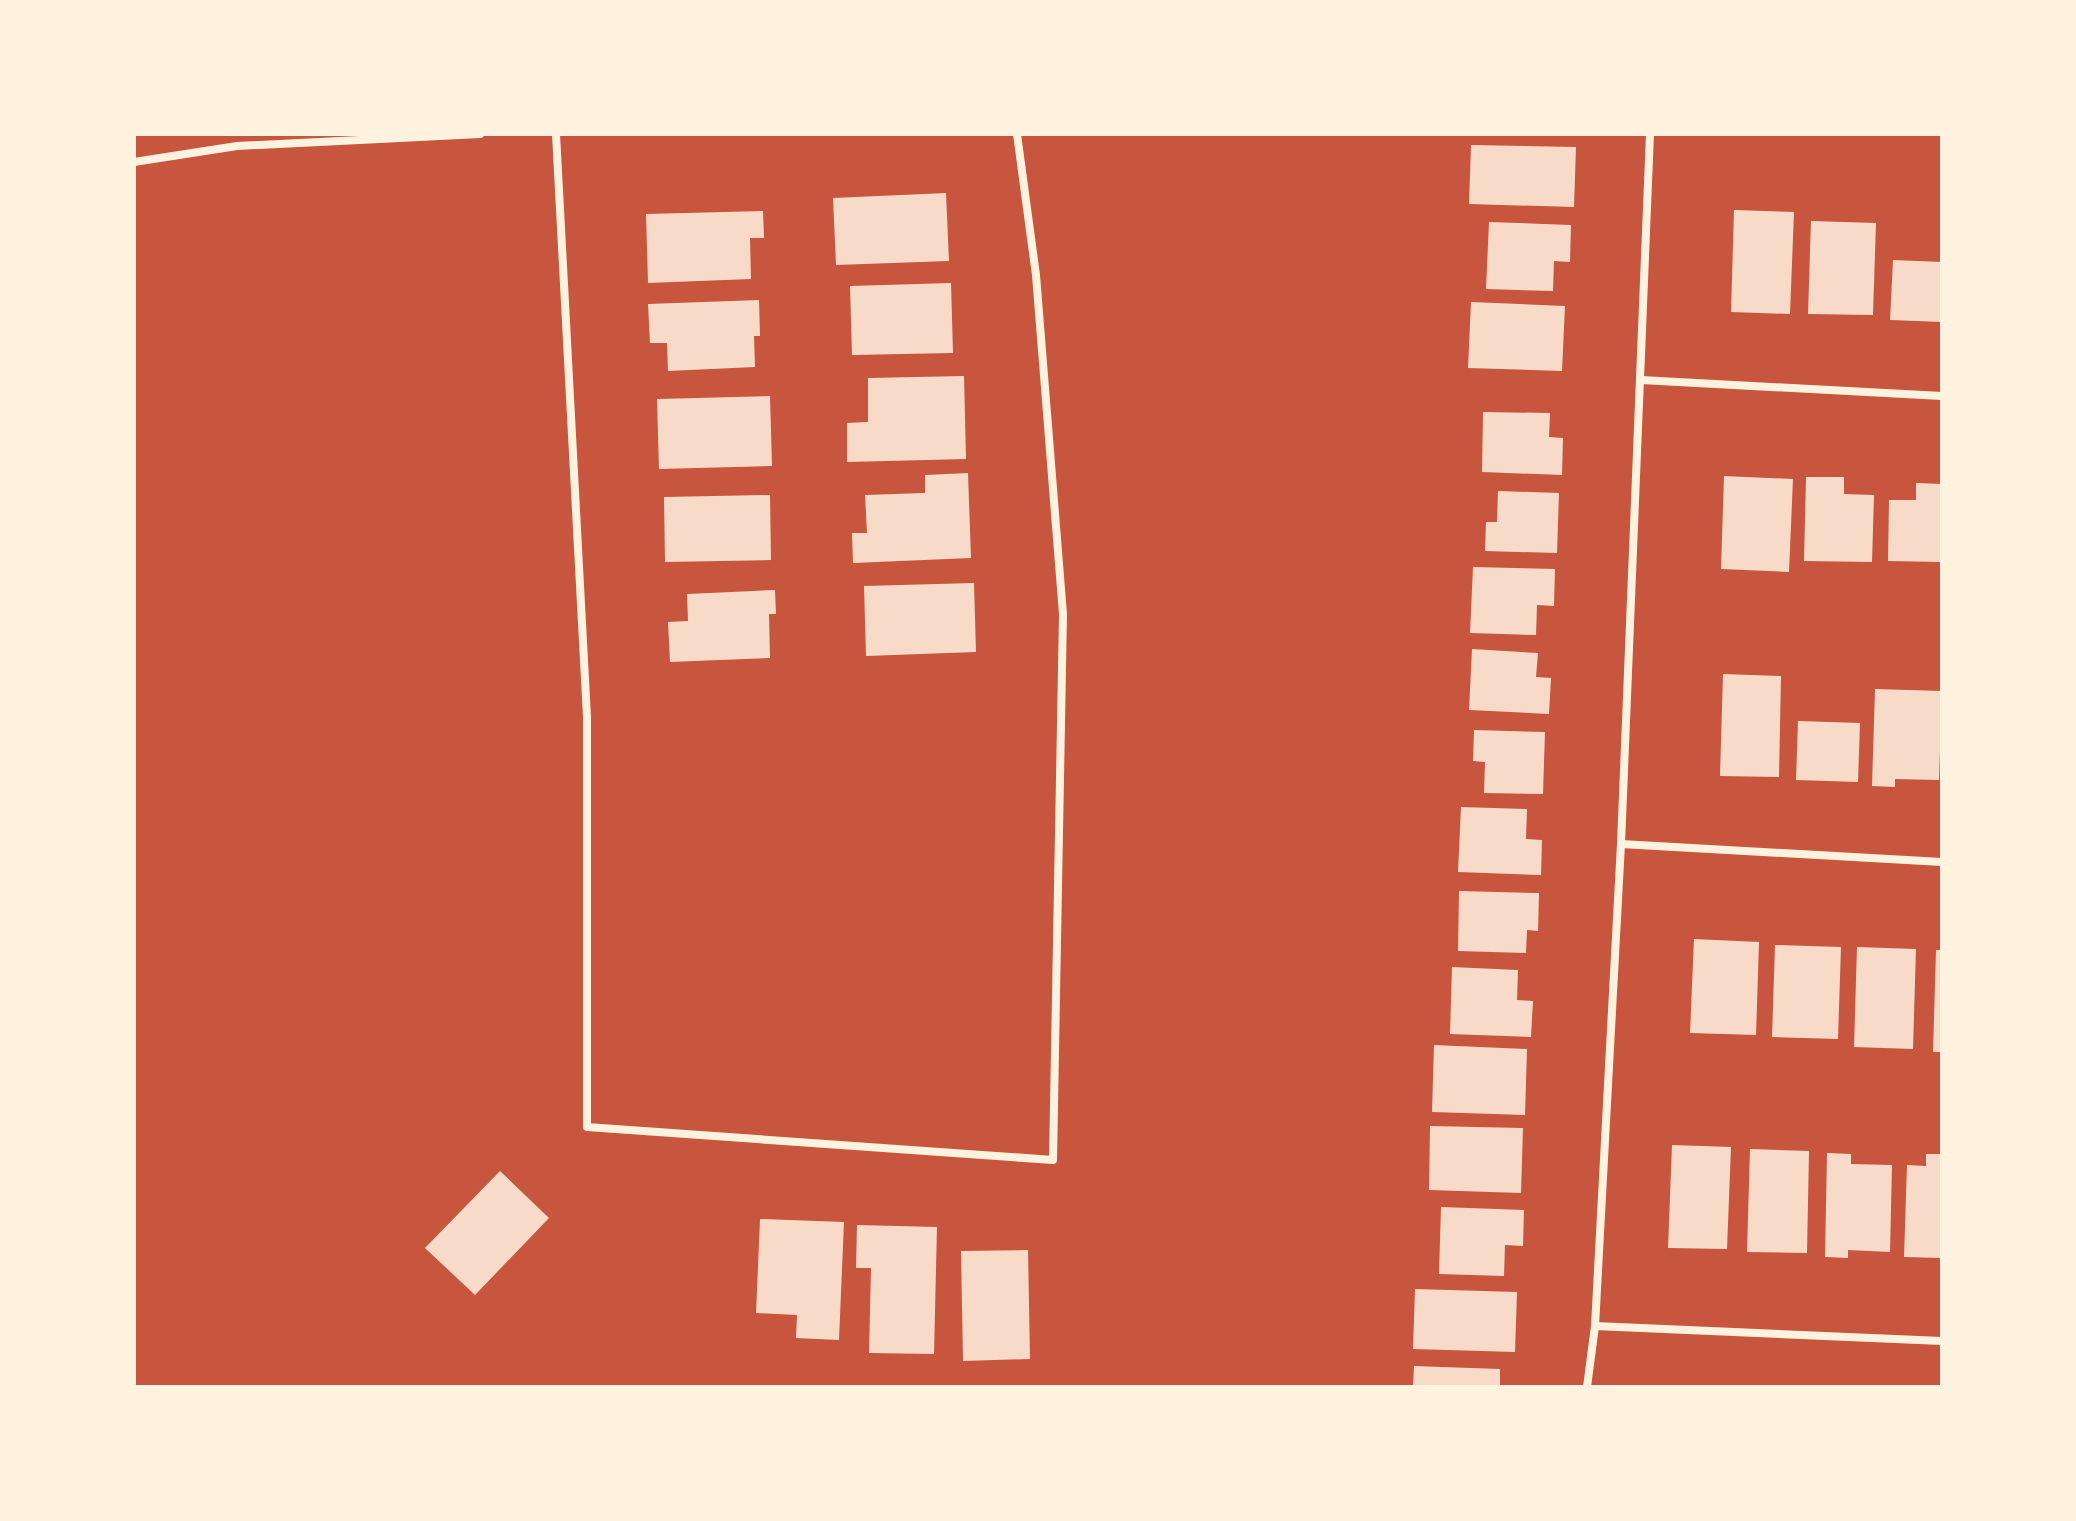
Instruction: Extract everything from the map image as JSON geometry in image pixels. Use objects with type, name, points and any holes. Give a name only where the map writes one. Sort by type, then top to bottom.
[{"type":"street","points":[[134,162],[237,146],[480,134]]},
{"type":"street","points":[[556,134],[587,717],[587,1127],[1053,1160],[1063,614],[1036,275],[1017,134]]},
{"type":"street","points":[[1587,1387],[1595,1326],[1621,844],[1650,134]]},
{"type":"street","points":[[1641,380],[1942,396]]},
{"type":"street","points":[[1621,844],[1942,862]]},
{"type":"street","points":[[1595,1326],[1942,1341]]},
{"type":"building","points":[[1471,145],[1576,147],[1574,207],[1469,204]]},
{"type":"building","points":[[946,193],[949,261],[836,265],[833,198]]},
{"type":"building","points":[[1734,210],[1794,212],[1790,314],[1731,312]]},
{"type":"building","points":[[763,211],[764,238],[750,238],[751,279],[648,283],[646,214]]},
{"type":"building","points":[[1811,221],[1876,223],[1873,315],[1808,314]]},
{"type":"building","points":[[1489,222],[1571,225],[1570,262],[1554,261],[1553,291],[1486,289]]},
{"type":"building","points":[[1893,260],[1942,262],[1942,322],[1890,320]]},
{"type":"building","points":[[951,283],[953,353],[852,355],[850,286]]},
{"type":"building","points":[[759,300],[760,336],[754,336],[755,367],[668,371],[667,343],[650,343],[648,304]]},
{"type":"building","points":[[1471,302],[1565,306],[1562,371],[1468,368]]},
{"type":"building","points":[[964,376],[966,459],[847,462],[847,423],[868,422],[868,378]]},
{"type":"building","points":[[770,396],[772,466],[659,469],[657,399]]},
{"type":"building","points":[[1483,412],[1550,413],[1549,437],[1563,438],[1562,475],[1482,472]]},
{"type":"building","points":[[968,473],[971,558],[853,563],[852,533],[867,533],[865,495],[925,493],[925,475]]},
{"type":"building","points":[[1724,476],[1793,479],[1789,572],[1721,569]]},
{"type":"building","points":[[1806,477],[1844,477],[1844,494],[1874,495],[1872,562],[1804,561]]},
{"type":"building","points":[[1916,483],[1942,484],[1942,562],[1888,561],[1889,500],[1916,500]]},
{"type":"building","points":[[1498,491],[1559,493],[1557,553],[1485,551],[1486,522],[1497,522]]},
{"type":"building","points":[[770,495],[771,560],[665,562],[664,497]]},
{"type":"building","points":[[1473,567],[1555,569],[1554,606],[1537,605],[1536,635],[1470,633]]},
{"type":"building","points":[[974,583],[976,652],[866,656],[864,586]]},
{"type":"building","points":[[775,590],[776,614],[769,614],[770,658],[670,662],[668,622],[688,621],[687,594]]},
{"type":"building","points":[[1472,649],[1538,653],[1536,677],[1551,678],[1549,714],[1469,710]]},
{"type":"building","points":[[1723,674],[1781,676],[1779,777],[1720,776]]},
{"type":"building","points":[[1875,689],[1942,691],[1939,780],[1895,779],[1895,787],[1872,786]]},
{"type":"building","points":[[1798,721],[1860,723],[1858,782],[1796,780]]},
{"type":"building","points":[[1474,730],[1545,732],[1543,794],[1484,793],[1485,762],[1473,761]]},
{"type":"building","points":[[1461,807],[1527,809],[1526,839],[1542,840],[1541,875],[1458,872]]},
{"type":"building","points":[[1459,891],[1539,893],[1538,931],[1527,930],[1526,953],[1458,951]]},
{"type":"building","points":[[1694,939],[1759,942],[1756,1035],[1690,1033]]},
{"type":"building","points":[[1775,945],[1841,947],[1838,1039],[1772,1037]]},
{"type":"building","points":[[1857,947],[1916,949],[1913,1049],[1854,1047]]},
{"type":"building","points":[[1936,950],[1942,950],[1942,1052],[1933,1052]]},
{"type":"building","points":[[1452,967],[1518,970],[1517,1000],[1533,1001],[1531,1037],[1450,1034]]},
{"type":"building","points":[[1434,1045],[1527,1049],[1525,1115],[1432,1112]]},
{"type":"building","points":[[1430,1126],[1523,1128],[1521,1193],[1429,1190]]},
{"type":"building","points":[[1672,1145],[1731,1147],[1727,1249],[1668,1248]]},
{"type":"building","points":[[1750,1149],[1809,1151],[1807,1253],[1747,1252]]},
{"type":"building","points":[[1827,1153],[1851,1154],[1851,1164],[1892,1165],[1890,1252],[1848,1250],[1848,1258],[1825,1257]]},
{"type":"building","points":[[1926,1154],[1942,1154],[1942,1258],[1904,1257],[1907,1165],[1926,1166]]},
{"type":"building","points":[[500,1171],[549,1218],[475,1295],[425,1248]]},
{"type":"building","points":[[1441,1207],[1524,1210],[1523,1246],[1505,1245],[1504,1276],[1439,1274]]},
{"type":"building","points":[[760,1219],[844,1222],[839,1340],[796,1338],[797,1315],[756,1313]]},
{"type":"building","points":[[857,1225],[937,1227],[934,1354],[869,1353],[871,1268],[856,1268]]},
{"type":"building","points":[[1028,1250],[1030,1359],[963,1361],[961,1251]]},
{"type":"building","points":[[1415,1289],[1517,1292],[1515,1352],[1413,1349]]},
{"type":"building","points":[[1414,1366],[1500,1369],[1500,1387],[1413,1387]]}]
